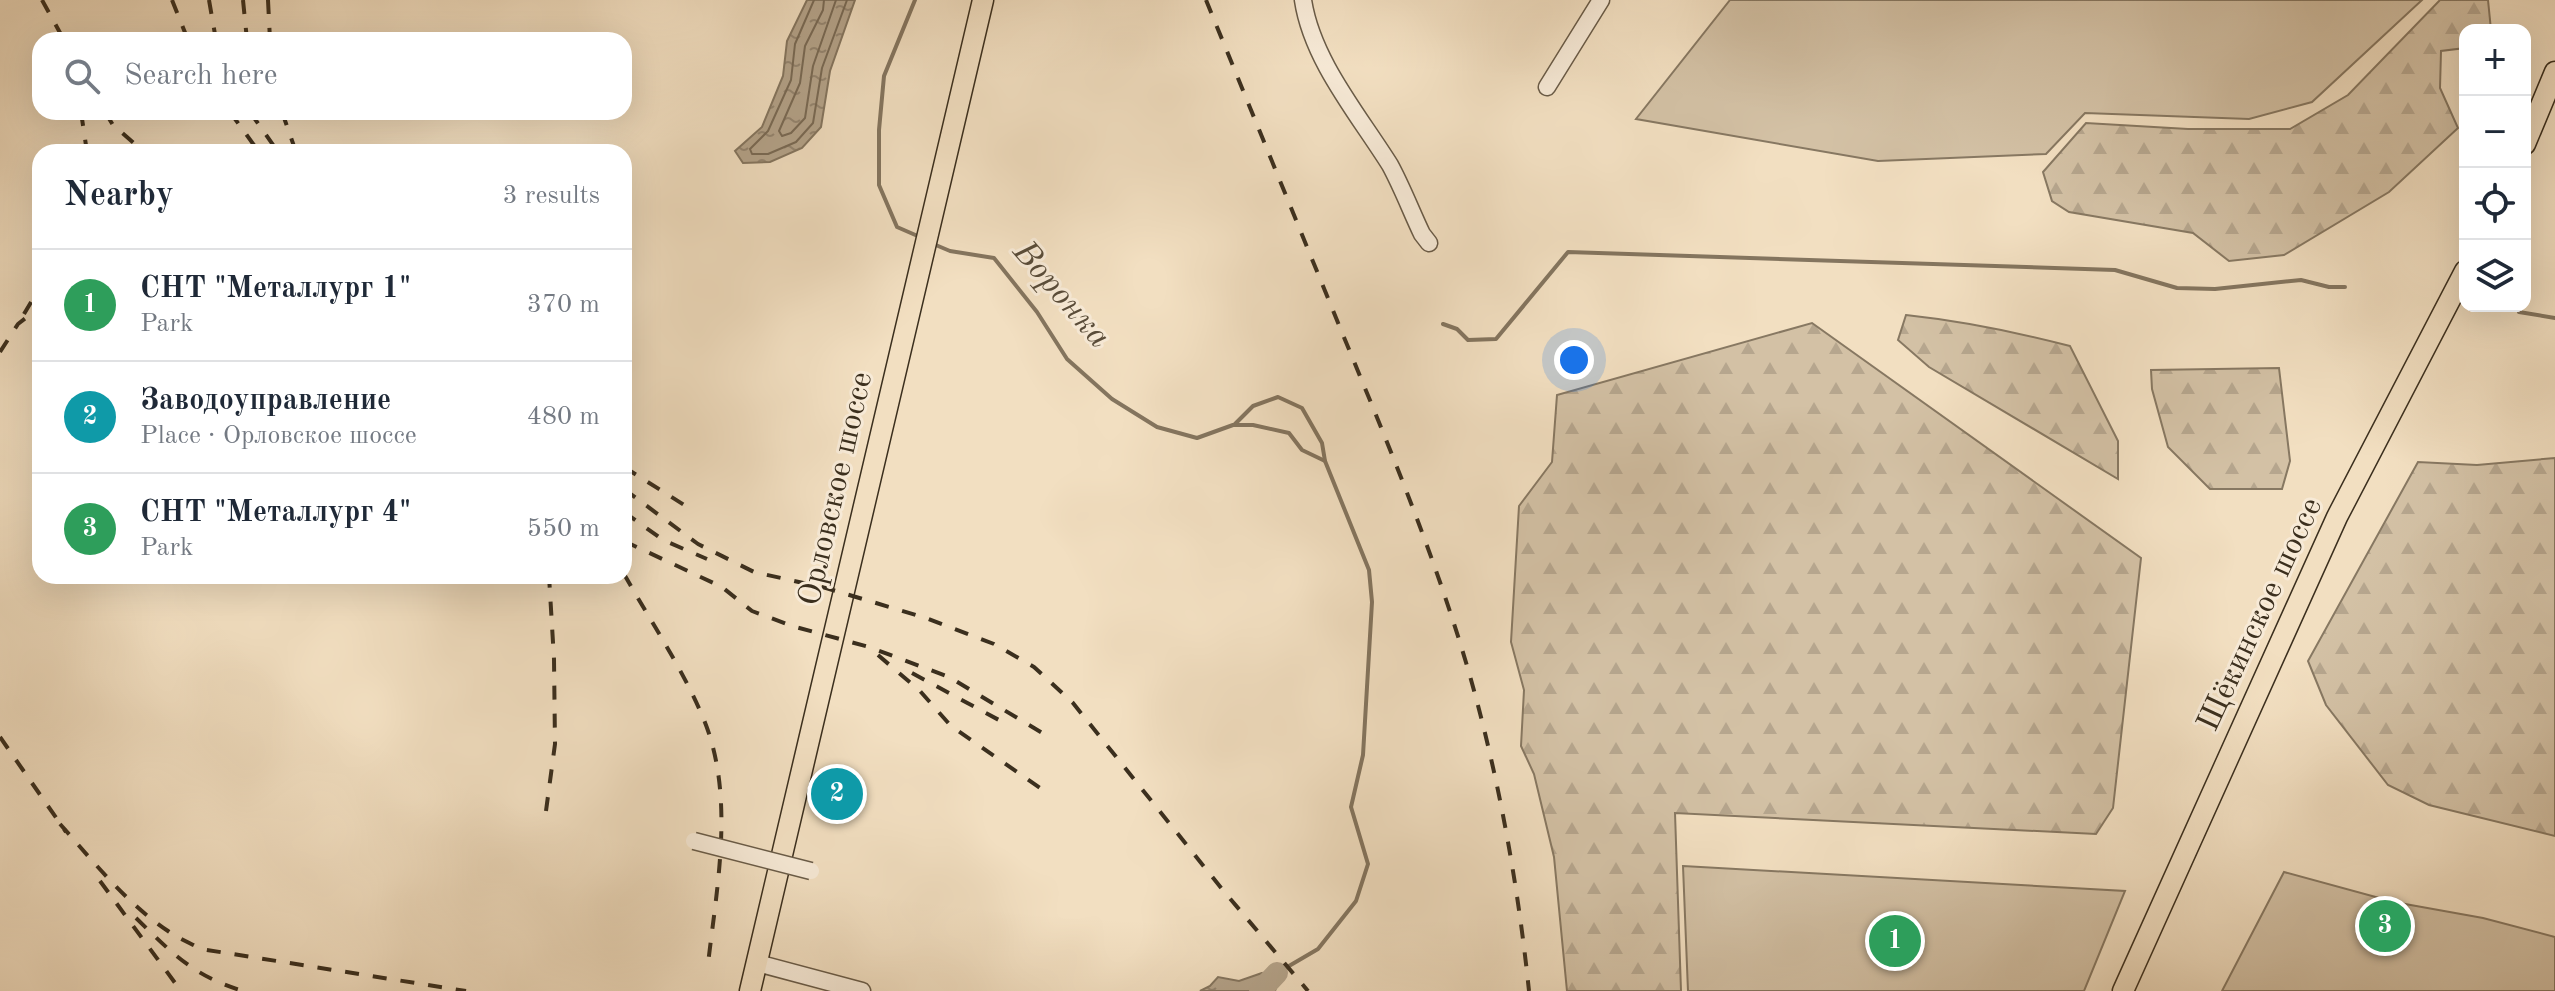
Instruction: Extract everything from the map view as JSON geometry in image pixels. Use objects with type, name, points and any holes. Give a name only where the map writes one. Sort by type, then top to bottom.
[{"type":"main road","name":"Орловское шоссе","points":[[750,991],[983,0]]},
{"type":"main road","points":[[2531,130],[2555,72]]},
{"type":"main road","name":"Щёкинское шоссе","points":[[2123,991],[2337,517],[2459,283]]},
{"type":"street","points":[[1303,0],[1306,21],[1313,38],[1347,101],[1391,168],[1429,243]]},
{"type":"street","points":[[1547,87],[1601,0]]},
{"type":"street","points":[[694,841],[811,871]]},
{"type":"street","points":[[757,963],[862,991]]},
{"type":"green space","points":[[1730,0],[2422,0],[2312,102],[2249,119],[2085,113],[2046,154],[1878,161],[1636,119]]},
{"type":"green space","points":[[2440,0],[2488,0],[2490,24],[2459,24],[2459,49],[2441,51],[2440,88],[2458,128],[2389,192],[2284,255],[2229,261],[2193,233],[2069,212],[2052,201],[2043,172],[2086,123],[2188,129],[2290,129],[2348,95]]},
{"type":"green space","points":[[1906,315],[1948,320],[2070,346],[2118,441],[2118,479],[1929,367],[1898,340]]},
{"type":"green space","points":[[1812,323],[2141,558],[2113,808],[2096,834],[1675,813],[1681,991],[1567,991],[1554,857],[1534,774],[1521,746],[1524,690],[1511,642],[1519,506],[1552,462],[1557,395]]},
{"type":"green space","points":[[2279,368],[2290,461],[2282,489],[2210,489],[2168,447],[2152,389],[2151,370]]},
{"type":"green space","points":[[2555,458],[2555,836],[2429,805],[2388,785],[2326,705],[2308,661],[2418,462],[2477,465]]},
{"type":"green space","points":[[1683,866],[2125,891],[2084,991],[1688,991]]},
{"type":"green space","points":[[2284,872],[2394,902],[2483,918],[2555,937],[2555,991],[2222,991]]},
{"type":"water","points":[[807,0],[855,0],[830,71],[821,127],[802,148],[770,162],[743,163],[735,151],[762,127],[783,76],[787,41]]},
{"type":"water","points":[[1262,973],[1276,988],[1275,991],[1200,991],[1218,977],[1239,981]]},
{"type":"waterway","name":"Воронка","points":[[915,0],[884,76],[879,130],[879,185],[897,227],[920,237]]},
{"type":"waterway","name":"Воронка","points":[[931,243],[950,251],[994,258],[1037,312],[1067,359],[1112,399],[1157,427],[1197,438],[1233,425],[1253,425],[1289,433],[1302,450],[1325,461],[1369,570],[1372,602],[1363,755],[1351,807],[1368,864],[1356,901],[1318,949],[1277,973]]},
{"type":"waterway","points":[[1443,324],[1457,329],[1468,340],[1496,339],[1568,252],[2115,270],[2177,288],[2215,289],[2301,280],[2329,287],[2345,287]]},
{"type":"waterway","points":[[2519,312],[2555,318]]},
{"type":"waterway","points":[[1235,424],[1253,406],[1278,397],[1302,408],[1322,443],[1325,461]]},
{"type":"waterway","name":"Воронка","points":[[1260,991],[1277,973]]},
{"type":"railway","points":[[42,0],[60,32]]},
{"type":"railway","points":[[172,0],[185,32]]},
{"type":"railway","points":[[209,0],[215,32]]},
{"type":"railway","points":[[243,0],[246,32]]},
{"type":"railway","points":[[268,0],[270,32]]},
{"type":"railway","points":[[1206,0],[1394,458],[1457,632],[1499,793],[1529,991]]},
{"type":"railway","points":[[82,120],[86,144]]},
{"type":"railway","points":[[110,120],[135,144]]},
{"type":"railway","points":[[236,120],[253,144]]},
{"type":"railway","points":[[256,120],[272,144]]},
{"type":"railway","points":[[285,120],[293,144]]},
{"type":"railway","points":[[24,314],[32,300]]},
{"type":"railway","points":[[0,352],[18,324],[32,313]]},
{"type":"railway","points":[[632,472],[689,508]]},
{"type":"railway","points":[[632,495],[698,544],[754,572],[826,588],[926,618],[994,644],[1034,667],[1073,703],[1308,991]]},
{"type":"railway","points":[[632,518],[663,540],[707,559]]},
{"type":"railway","points":[[632,545],[722,587],[752,611],[792,626],[869,647],[949,677],[1044,734]]},
{"type":"railway","points":[[546,811],[555,744],[549,584]]},
{"type":"railway","points":[[630,584],[686,682],[704,720],[713,749],[719,779],[721,841],[708,964]]},
{"type":"railway","points":[[878,655],[920,691],[951,726],[1050,795]]},
{"type":"railway","points":[[912,673],[1010,726]]},
{"type":"railway","points":[[0,737],[66,832]]},
{"type":"railway","points":[[60,824],[138,908],[172,934],[201,949],[466,991]]},
{"type":"railway","points":[[100,881],[181,991]]},
{"type":"railway","points":[[136,918],[172,953],[197,971],[243,991]]},
{"type":"place","name":"Заводоуправление","points":[[837,794]]},
{"type":"place","name":"СНТ \"Металлург 4\"","points":[[2385,926]]},
{"type":"place","name":"СНТ \"Металлург 1\"","points":[[1895,941]]}]
